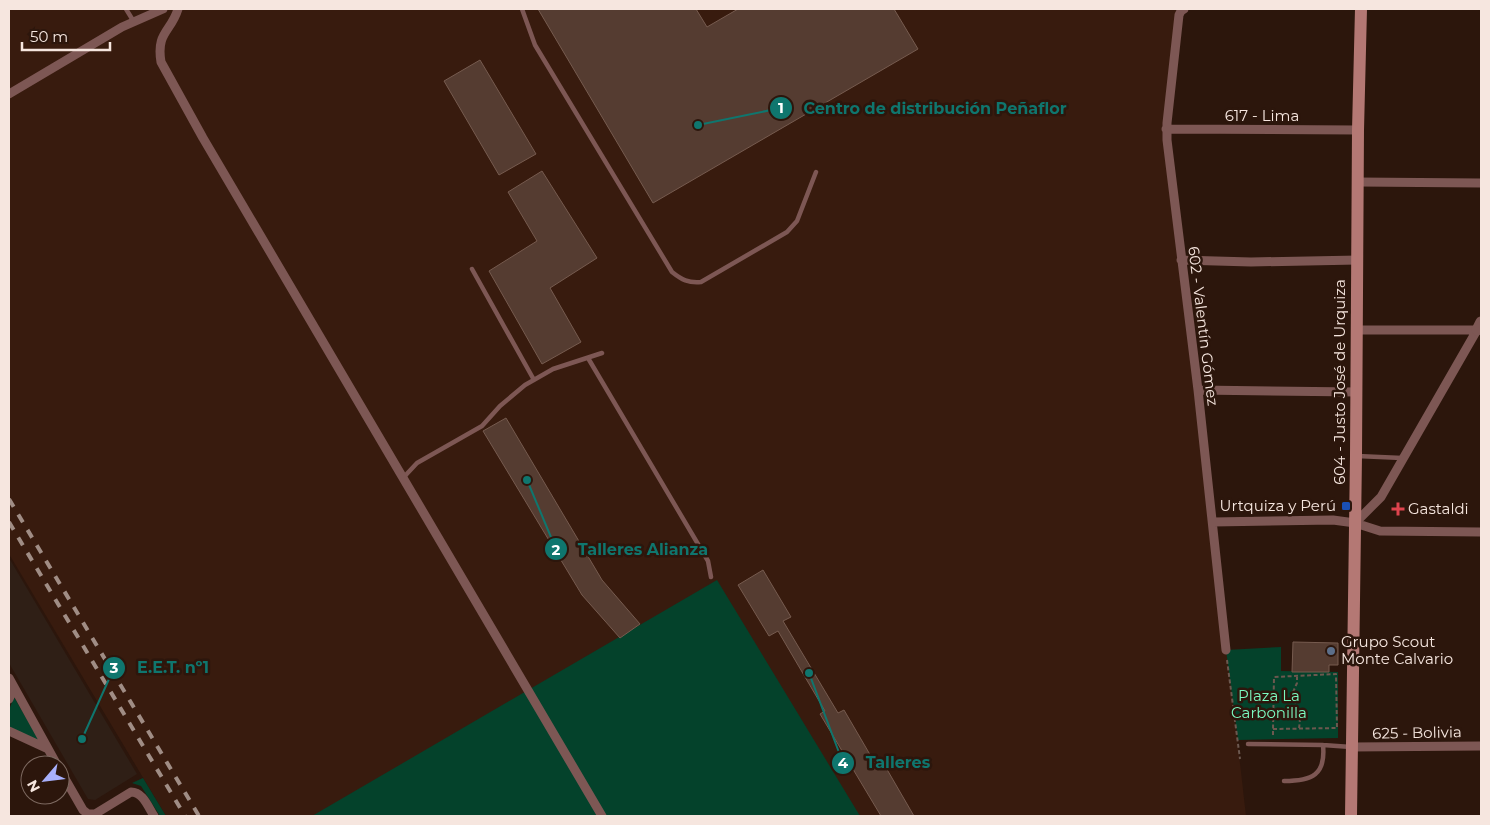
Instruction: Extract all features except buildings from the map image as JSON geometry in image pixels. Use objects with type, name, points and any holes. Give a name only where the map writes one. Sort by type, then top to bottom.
[{"type":"main road","name":"604 - Justo José de Urquiza","points":[[1352,816],[1358,130],[1361,9]]},
{"type":"street","points":[[9,94],[134,22],[163,9]]},
{"type":"street","points":[[178,9],[162,36],[159,50],[162,62],[203,138],[602,816]]},
{"type":"street","name":"602 - Valentín Gómez","points":[[1184,9],[1178,15],[1166,129],[1198,390],[1226,650]]},
{"type":"street","name":"617 - Lima","points":[[1166,129],[1358,130]]},
{"type":"street","points":[[1358,182],[1481,183]]},
{"type":"street","points":[[1181,260],[1251,262],[1358,260]]},
{"type":"street","points":[[1356,330],[1480,328]]},
{"type":"street","points":[[1355,523],[1381,497],[1480,328]]},
{"type":"street","points":[[1198,390],[1357,392]]},
{"type":"street","points":[[1212,522],[1333,520],[1355,523],[1380,531],[1481,532]]},
{"type":"street","points":[[9,678],[51,755]]},
{"type":"street","points":[[9,699],[14,687]]},
{"type":"street","points":[[9,731],[48,749]]},
{"type":"street","name":"625 - Bolivia","points":[[1352,747],[1481,746]]},
{"type":"street","points":[[70,787],[83,810],[88,814],[95,814],[131,792],[136,792],[141,796],[154,816]]},
{"type":"lane","points":[[126,9],[134,22]]},
{"type":"lane","points":[[522,9],[535,45],[672,272],[682,280],[701,282],[787,232],[797,221],[816,172]]},
{"type":"lane","points":[[472,269],[534,380]]},
{"type":"lane","points":[[402,479],[417,463],[482,426],[500,406],[534,380],[553,369],[602,353]]},
{"type":"lane","points":[[588,358],[708,561],[712,577]]},
{"type":"lane","points":[[1356,456],[1404,458]]},
{"type":"lane","points":[[1248,744],[1352,747]]},
{"type":"lane","points":[[1284,781],[1305,780],[1313,776],[1320,769],[1324,759],[1323,745]]},
{"type":"path","points":[[1226,650],[1240,759]]},
{"type":"path","points":[[1273,729],[1336,728],[1336,674],[1274,677],[1273,729],[1273,744]]},
{"type":"path","points":[[1297,676],[1297,683],[1291,697],[1299,708],[1299,728]]},
{"type":"shaded area","points":[[9,9],[1184,9],[1167,123],[1246,816],[166,816],[9,554]]},
{"type":"shaded area","points":[[9,558],[137,774],[95,800],[88,799],[70,768],[70,755],[62,755],[9,663]]},
{"type":"green space","points":[[717,580],[860,816],[312,816]]},
{"type":"green space","name":"Plaza La Carbonilla","points":[[1281,647],[1281,671],[1338,672],[1338,738],[1238,740],[1226,650]]},
{"type":"green space","points":[[14,697],[40,742],[9,727],[9,710]]},
{"type":"green space","points":[[143,778],[166,816],[160,816],[141,786],[132,783]]},
{"type":"railway","points":[[9,499],[199,816]]},
{"type":"railway","points":[[9,522],[185,816]]},
{"type":"place","name":"Centro de distribución Peñaflor","points":[[698,125]]},
{"type":"place","name":"Talleres Alianza","points":[[527,480]]},
{"type":"place","name":"Urtquiza y Perú","points":[[1346,506]]},
{"type":"place","name":"Gastaldi","points":[[1398,509]]},
{"type":"place","name":"Grupo Scout Monte Calvario","points":[[1331,651]]},
{"type":"place","name":"Talleres","points":[[809,673]]},
{"type":"place","name":"E.E.T. nº1","points":[[82,739]]}]
